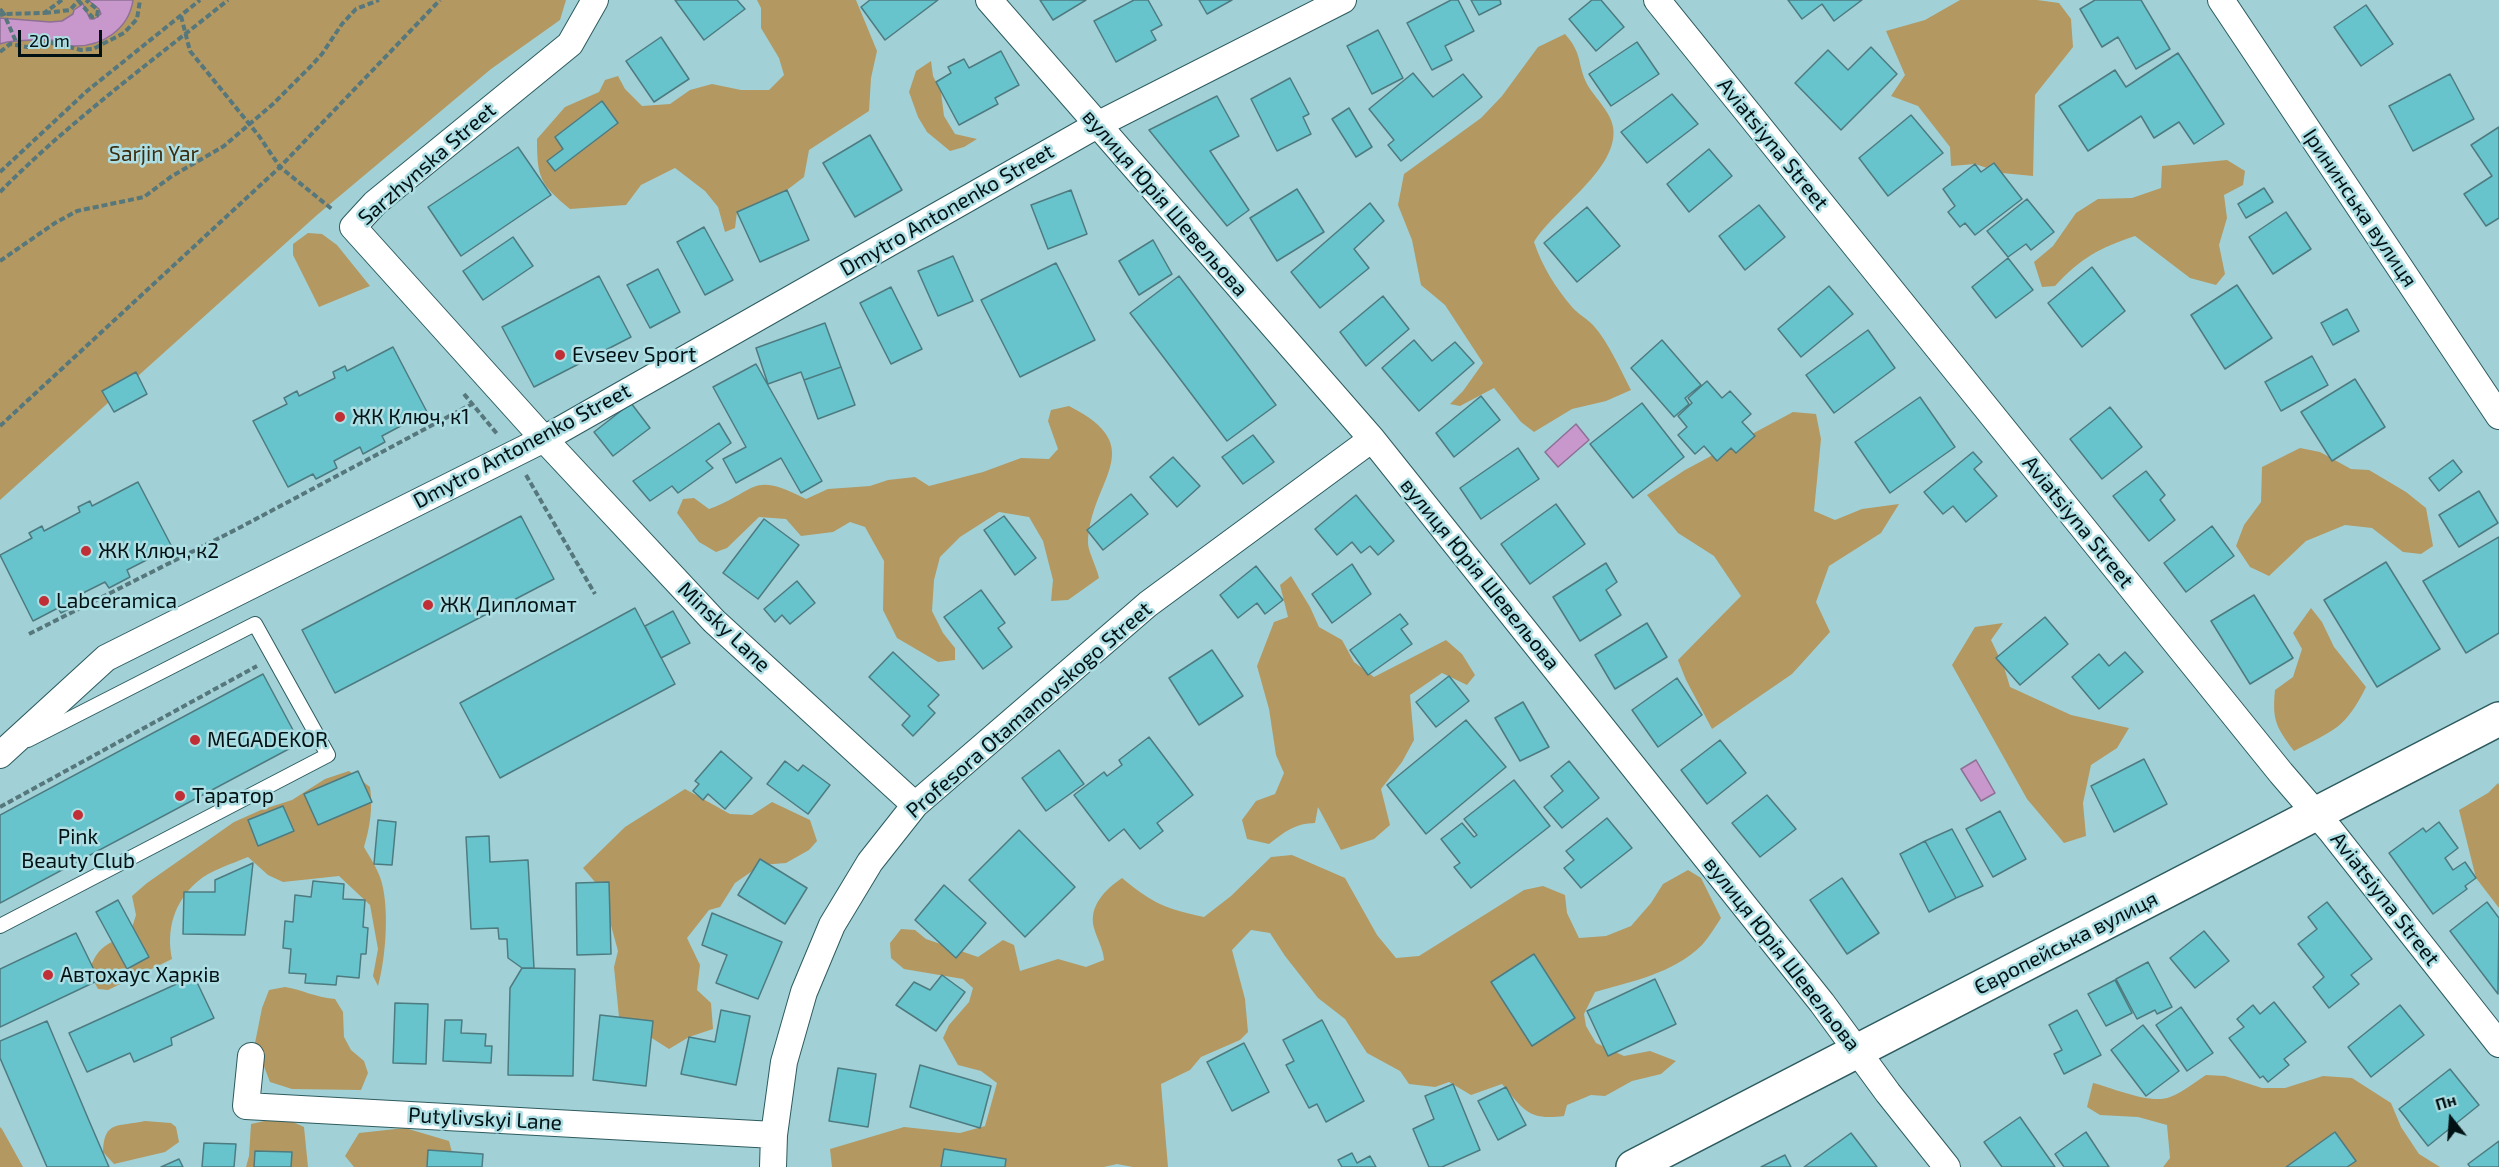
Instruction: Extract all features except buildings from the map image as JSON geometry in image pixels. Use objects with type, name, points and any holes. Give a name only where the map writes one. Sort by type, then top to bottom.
[{"type":"main road","name":"Європейська вулиця","points":[[1633,1167],[2499,719]]},
{"type":"street","name":"Sarzhynska Street","points":[[544,438],[353,227],[375,203],[570,45],[595,0]]},
{"type":"street","name":"вулиця Юрія Шевельова","points":[[989,0],[1372,438],[1808,985],[1888,1093],[1947,1167]]},
{"type":"street","name":"Dmytro Antonenko Street","points":[[0,755],[106,658],[514,454],[1096,125],[1343,0]]},
{"type":"street","name":"Aviatsiyna Street","points":[[1657,0],[2281,773],[2316,813],[2499,1044]]},
{"type":"street","name":"Ірининська вулиця","points":[[2221,0],[2499,416]]},
{"type":"street","name":"Minsky Lane","points":[[544,438],[714,621],[915,805]]},
{"type":"street","name":"Profesora Otamanovskogo Street","points":[[773,1167],[774,1135],[784,1062],[804,992],[832,925],[870,862],[915,805],[1148,604],[1372,438]]},
{"type":"street","name":"Putylivskyi Lane","points":[[251,1056],[246,1106],[774,1135]]},
{"type":"lane","points":[[0,755],[255,624],[328,755],[0,926]]},
{"type":"path","points":[[44,13],[62,0]]},
{"type":"path","points":[[2,15],[70,10],[79,0],[92,17],[97,15],[98,10],[86,0]]},
{"type":"path","points":[[0,52],[10,44],[27,47],[52,43],[81,50],[93,49],[124,33],[137,19],[140,0]]},
{"type":"path","points":[[0,172],[87,91],[200,0]]},
{"type":"path","points":[[0,192],[32,160],[83,116],[228,0]]},
{"type":"path","points":[[0,261],[36,235],[77,211],[144,197],[172,176],[224,146],[273,105],[316,61],[342,24],[356,9],[379,0]]},
{"type":"path","points":[[0,426],[280,167],[440,0]]},
{"type":"path","points":[[0,9],[17,44]]},
{"type":"path","points":[[181,16],[184,35],[190,51],[249,123],[280,167],[353,227]]},
{"type":"path","points":[[457,386],[514,454],[595,594]]},
{"type":"path","points":[[29,634],[239,528],[472,404]]},
{"type":"path","points":[[0,807],[274,657]]},
{"type":"green space","name":"Sarjin Yar","points":[[0,0],[566,0],[560,20],[491,69],[317,215],[0,500]]},
{"type":"green space","points":[[757,0],[856,0],[877,51],[871,78],[869,111],[809,150],[804,177],[787,190],[737,212],[735,228],[725,232],[718,207],[705,191],[675,168],[641,185],[626,205],[570,209],[552,193],[540,172],[537,139],[565,107],[599,92],[605,80],[618,76],[625,89],[642,106],[670,104],[690,90],[712,84],[741,90],[769,90],[784,75],[779,58],[761,28],[761,8]]},
{"type":"green space","points":[[1960,0],[2037,0],[2059,3],[2071,19],[2073,47],[2035,95],[2033,176],[2002,173],[1975,164],[1951,166],[1950,147],[1918,106],[1891,96],[1905,75],[1886,31],[1925,20]]},
{"type":"green space","points":[[1565,34],[1575,47],[1587,84],[1612,121],[1612,142],[1606,158],[1596,173],[1543,229],[1534,242],[1555,284],[1572,307],[1599,332],[1631,390],[1606,401],[1572,409],[1534,432],[1521,422],[1494,388],[1460,406],[1450,404],[1463,391],[1483,363],[1445,305],[1421,285],[1412,240],[1398,205],[1404,174],[1481,118],[1502,96],[1538,47]]},
{"type":"green space","points":[[931,61],[933,76],[941,92],[944,116],[955,134],[977,139],[964,147],[950,151],[927,132],[918,117],[909,92],[916,71]]},
{"type":"green space","points":[[2227,160],[2245,171],[2243,185],[2224,195],[2227,218],[2219,245],[2225,274],[2216,285],[2190,278],[2135,236],[2091,255],[2073,268],[2055,286],[2042,287],[2034,262],[2053,246],[2076,213],[2098,199],[2132,198],[2161,188],[2162,166]]},
{"type":"green space","points":[[308,233],[322,234],[337,245],[370,286],[319,307],[293,255],[293,244]]},
{"type":"green space","points":[[1069,406],[1094,421],[1107,436],[1112,451],[1105,483],[1091,520],[1088,543],[1099,578],[1068,600],[1051,601],[1053,580],[1043,541],[1029,517],[999,512],[960,537],[940,557],[934,580],[932,611],[943,633],[955,648],[955,660],[938,662],[897,638],[883,610],[884,561],[865,527],[850,522],[833,532],[801,536],[786,519],[759,517],[727,548],[716,552],[699,542],[677,513],[683,499],[694,498],[709,509],[755,486],[774,486],[806,499],[828,489],[870,486],[888,480],[915,477],[929,486],[983,472],[1021,458],[1049,459],[1058,449],[1048,421],[1051,410]]},
{"type":"green space","points":[[1793,412],[1816,414],[1821,439],[1814,511],[1835,520],[1862,509],[1899,504],[1881,533],[1829,566],[1816,602],[1830,632],[1792,674],[1712,729],[1678,660],[1741,596],[1714,556],[1678,533],[1647,495],[1685,470]]},
{"type":"green space","points":[[2300,448],[2320,452],[2351,469],[2369,470],[2406,492],[2426,508],[2433,546],[2421,554],[2403,552],[2372,528],[2345,525],[2306,541],[2269,576],[2250,567],[2236,546],[2244,525],[2261,502],[2262,467]]},
{"type":"green space","points":[[1291,576],[1319,627],[1342,640],[1354,662],[1374,677],[1446,640],[1462,654],[1475,675],[1467,685],[1442,673],[1410,695],[1414,740],[1402,762],[1381,789],[1390,825],[1374,839],[1341,850],[1318,807],[1315,823],[1290,829],[1269,844],[1247,839],[1242,820],[1256,801],[1275,794],[1284,773],[1276,755],[1269,709],[1257,666],[1274,622],[1288,617],[1280,585]]},
{"type":"green space","points":[[2311,608],[2322,622],[2334,647],[2366,687],[2345,720],[2329,733],[2294,751],[2277,723],[2274,709],[2275,690],[2293,677],[2302,649],[2293,633]]},
{"type":"green space","points":[[2003,623],[1991,640],[2004,667],[2010,687],[2071,715],[2129,728],[2117,748],[2091,765],[2083,803],[2086,836],[2064,843],[2027,799],[1952,665],[1975,627]]},
{"type":"green space","points":[[349,771],[370,787],[370,817],[364,847],[380,877],[386,916],[385,946],[378,986],[373,976],[378,949],[370,905],[339,876],[283,882],[268,875],[248,857],[202,878],[183,898],[171,927],[172,959],[108,990],[98,989],[89,972],[92,963],[104,947],[130,934],[136,915],[132,896],[234,822],[292,800],[325,779]]},
{"type":"green space","points":[[2498,783],[2499,908],[2476,878],[2459,810],[2488,793]]},
{"type":"green space","points":[[685,789],[730,814],[752,815],[772,802],[810,820],[817,841],[809,850],[786,863],[761,865],[735,883],[720,907],[709,910],[687,938],[700,965],[697,990],[711,1003],[713,1029],[689,1037],[669,1049],[619,1017],[614,967],[618,951],[601,889],[583,868],[625,827]]},
{"type":"green space","points":[[1292,855],[1345,878],[1377,935],[1396,958],[1419,956],[1524,890],[1543,886],[1565,895],[1567,913],[1579,938],[1606,936],[1631,926],[1651,903],[1663,884],[1688,870],[1701,878],[1721,918],[1710,935],[1690,955],[1665,970],[1595,992],[1584,1014],[1586,1026],[1596,1043],[1624,1056],[1650,1051],[1676,1061],[1661,1074],[1632,1081],[1605,1096],[1591,1095],[1567,1105],[1564,1116],[1534,1115],[1521,1106],[1502,1084],[1471,1095],[1449,1082],[1435,1087],[1409,1084],[1400,1071],[1367,1053],[1345,1019],[1318,998],[1270,933],[1251,930],[1232,950],[1245,999],[1248,1032],[1240,1040],[1201,1057],[1190,1070],[1161,1084],[1168,1167],[1133,1167],[1117,1164],[1104,1167],[832,1167],[830,1149],[904,1127],[960,1133],[985,1126],[997,1083],[981,1071],[958,1065],[943,1038],[949,1025],[969,1002],[973,988],[963,979],[904,969],[891,958],[890,943],[901,929],[915,930],[926,939],[978,957],[1003,940],[1014,945],[1020,971],[1058,959],[1086,967],[1104,960],[1094,928],[1094,912],[1100,899],[1122,878],[1142,894],[1160,904],[1204,917],[1231,896],[1271,857]]},
{"type":"green space","points":[[285,987],[335,999],[343,1012],[344,1037],[351,1050],[364,1061],[368,1073],[361,1090],[292,1089],[270,1082],[255,1043],[262,1008],[269,990]]},
{"type":"green space","points":[[2206,1075],[2225,1076],[2262,1088],[2285,1088],[2323,1076],[2352,1078],[2391,1103],[2401,1127],[2419,1154],[2440,1167],[2163,1167],[2170,1158],[2167,1125],[2138,1117],[2100,1115],[2087,1107],[2093,1083],[2132,1095],[2162,1099],[2180,1092]]},
{"type":"green space","points":[[282,1117],[304,1127],[308,1167],[246,1167],[251,1124]]},
{"type":"green space","points":[[145,1121],[171,1123],[176,1127],[179,1142],[165,1152],[114,1164],[103,1152],[106,1134],[120,1125]]},
{"type":"green space","points":[[0,1127],[2,1129],[23,1167],[0,1167]]},
{"type":"green space","points":[[405,1128],[449,1141],[456,1167],[354,1167],[345,1156],[359,1133]]},
{"type":"shaded area","points":[[88,0],[133,0],[126,20],[120,28],[104,40],[84,46],[39,40],[0,44],[0,18],[62,21],[83,4],[90,19],[94,19],[101,14],[99,9]]},
{"type":"shaded area","points":[[1576,424],[1589,440],[1558,467],[1545,452]]},
{"type":"shaded area","points":[[1976,760],[1995,793],[1981,801],[1961,769]]},
{"type":"place","name":"Evseev Sport","points":[[560,355]]},
{"type":"place","name":"ЖК Ключ, к1","points":[[340,417]]},
{"type":"place","name":"ЖК Ключ, к2","points":[[86,551]]},
{"type":"place","name":"Labceramica","points":[[44,601]]},
{"type":"place","name":"ЖК Дипломат","points":[[428,605]]},
{"type":"place","name":"MEGADEKOR","points":[[195,740]]},
{"type":"place","name":"Таратор","points":[[180,796]]},
{"type":"place","name":"Pink Beauty Club","points":[[78,815]]},
{"type":"place","name":"Автохаус Харків","points":[[48,975]]}]
